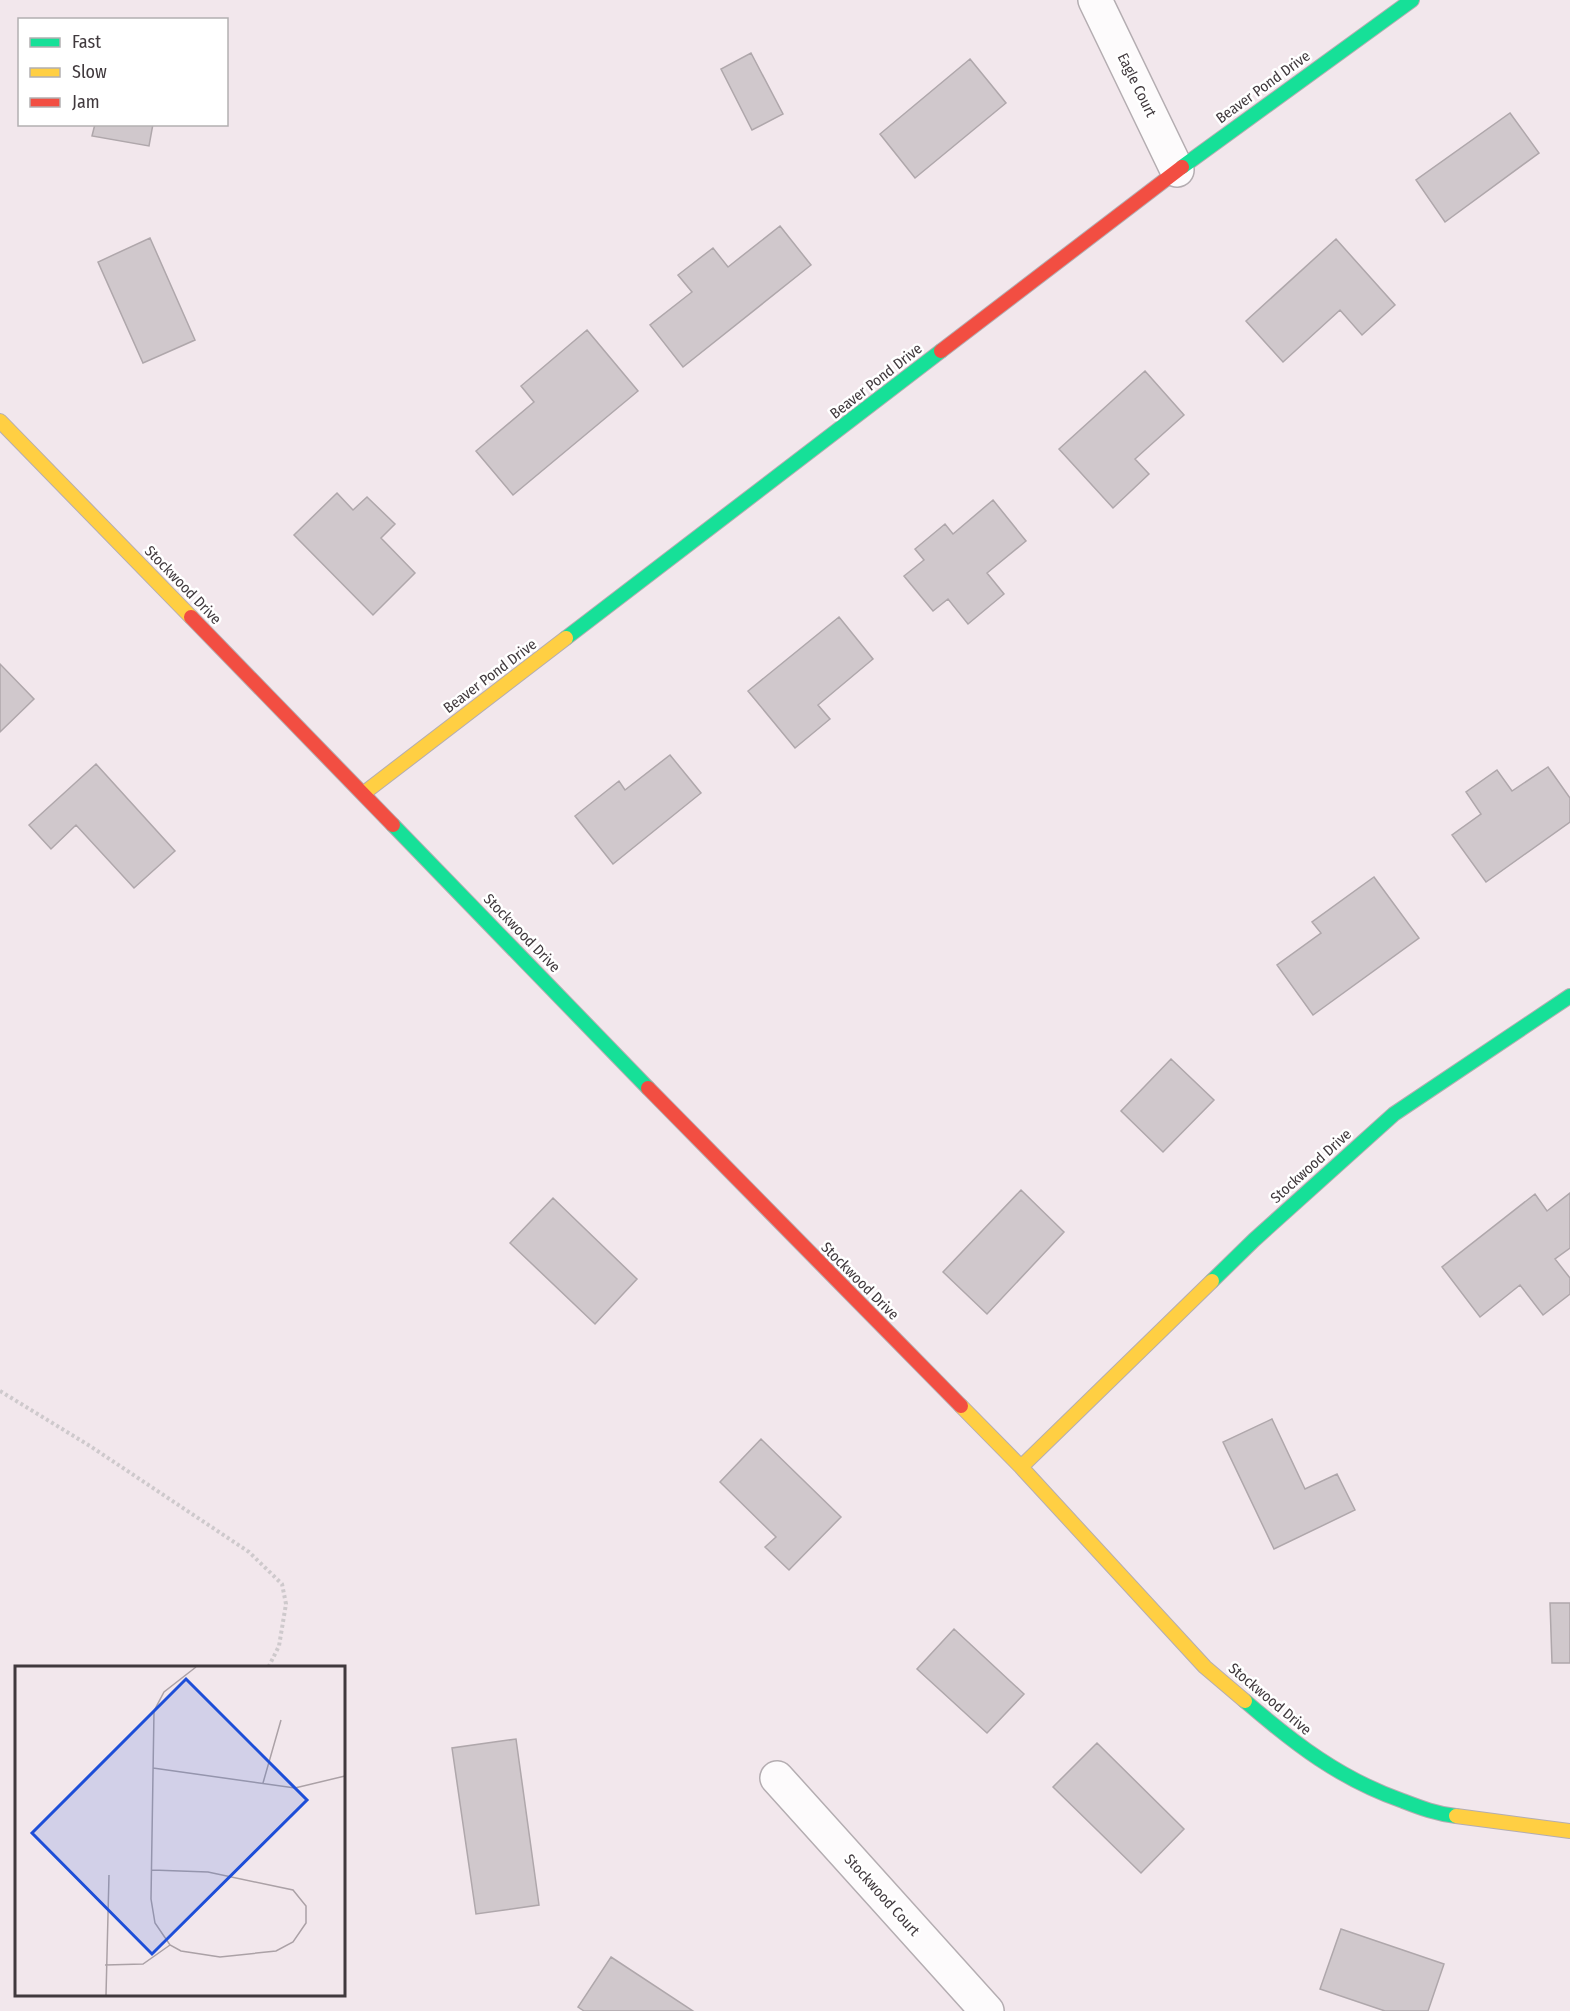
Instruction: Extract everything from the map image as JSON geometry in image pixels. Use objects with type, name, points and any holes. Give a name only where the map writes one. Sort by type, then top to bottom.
[{"type":"street","name":"Eagle Court","points":[[1095,0],[1178,170]]},
{"type":"street","name":"Beaver Pond Drive","points":[[364,793],[1178,170],[1412,0]]},
{"type":"street","name":"Stockwood Drive","points":[[0,421],[837,1282],[1021,1467],[1205,1667],[1283,1734],[1342,1775],[1388,1796],[1438,1814],[1570,1831]]},
{"type":"street","name":"Stockwood Drive","points":[[1021,1467],[1254,1240],[1395,1114],[1570,996]]},
{"type":"street","name":"Stockwood Court","points":[[777,1778],[987,2011]]},
{"type":"path","points":[[0,1391],[90,1446],[249,1552],[282,1584],[286,1604],[279,1646],[269,1666]]},
{"type":"building","points":[[751,53],[783,114],[752,130],[721,69]]},
{"type":"building","points":[[970,59],[1006,103],[915,178],[880,134]]},
{"type":"building","points":[[1510,113],[1539,153],[1445,222],[1416,180]]},
{"type":"building","points":[[94,126],[153,126],[149,146],[92,136]]},
{"type":"building","points":[[780,226],[811,265],[683,367],[650,325],[692,292],[678,275],[713,248],[728,267]]},
{"type":"building","points":[[150,238],[195,340],[143,363],[98,262]]},
{"type":"building","points":[[1336,239],[1395,305],[1362,335],[1340,310],[1283,362],[1246,321]]},
{"type":"building","points":[[587,330],[638,391],[513,495],[476,451],[534,402],[521,386]]},
{"type":"building","points":[[1145,371],[1184,415],[1135,459],[1149,474],[1113,508],[1059,449]]},
{"type":"building","points":[[337,493],[353,510],[367,497],[395,524],[381,538],[415,573],[373,615],[294,535]]},
{"type":"building","points":[[993,500],[1026,541],[987,573],[1004,594],[968,624],[948,599],[933,611],[904,576],[924,560],[915,549],[945,524],[953,534]]},
{"type":"building","points":[[839,617],[873,659],[818,705],[830,719],[795,748],[748,691]]},
{"type":"building","points":[[0,664],[34,699],[0,732]]},
{"type":"building","points":[[670,755],[701,793],[613,864],[575,816],[619,781],[625,790]]},
{"type":"building","points":[[96,764],[175,851],[134,888],[76,825],[51,849],[29,825]]},
{"type":"building","points":[[1548,767],[1570,798],[1570,822],[1486,882],[1452,835],[1481,814],[1466,792],[1497,770],[1512,791]]},
{"type":"building","points":[[1374,877],[1419,938],[1313,1015],[1277,965],[1321,933],[1312,922]]},
{"type":"building","points":[[1171,1059],[1214,1100],[1163,1152],[1121,1111]]},
{"type":"building","points":[[1021,1190],[1064,1232],[987,1314],[943,1272]]},
{"type":"building","points":[[1570,1193],[1570,1248],[1555,1259],[1570,1278],[1570,1294],[1543,1315],[1520,1285],[1480,1317],[1442,1267],[1535,1194],[1547,1211]]},
{"type":"building","points":[[553,1198],[637,1279],[595,1324],[510,1243]]},
{"type":"building","points":[[1272,1419],[1305,1489],[1337,1474],[1355,1510],[1274,1549],[1223,1442]]},
{"type":"building","points":[[761,1439],[841,1517],[789,1570],[765,1547],[776,1537],[720,1482]]},
{"type":"building","points":[[1550,1603],[1570,1603],[1570,1663],[1552,1663]]},
{"type":"building","points":[[954,1629],[1024,1694],[987,1733],[917,1669]]},
{"type":"building","points":[[516,1739],[539,1905],[476,1914],[452,1748]]},
{"type":"building","points":[[1097,1743],[1184,1829],[1141,1873],[1053,1787]]},
{"type":"building","points":[[1341,1929],[1444,1964],[1428,2011],[1385,2011],[1320,1989]]},
{"type":"building","points":[[611,1957],[693,2011],[584,2011],[578,2007]]},
{"type":"traffic: fast","points":[[1182,167],[1412,0]]},
{"type":"traffic: fast","points":[[566,638],[941,351]]},
{"type":"traffic: fast","points":[[393,825],[648,1088]]},
{"type":"traffic: fast","points":[[1212,1281],[1254,1240],[1394,1114],[1570,996]]},
{"type":"traffic: fast","points":[[1245,1701],[1300,1746],[1359,1782],[1423,1808],[1456,1816]]},
{"type":"traffic: slow","points":[[0,421],[191,617]]},
{"type":"traffic: slow","points":[[364,793],[566,638]]},
{"type":"traffic: slow","points":[[1021,1467],[1212,1281]]},
{"type":"traffic: slow","points":[[961,1406],[1021,1467],[1205,1667],[1245,1701]]},
{"type":"traffic: slow","points":[[1456,1816],[1570,1831]]},
{"type":"traffic: jam","points":[[941,351],[1182,167]]},
{"type":"traffic: jam","points":[[191,617],[393,825]]},
{"type":"traffic: jam","points":[[648,1088],[961,1406]]}]
